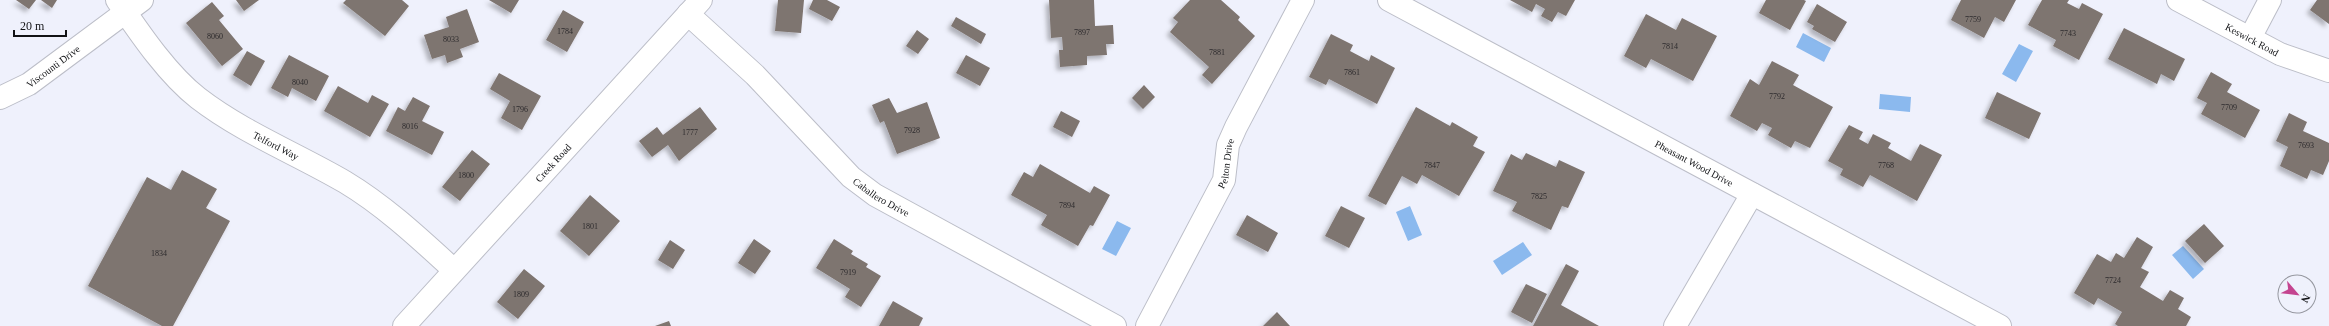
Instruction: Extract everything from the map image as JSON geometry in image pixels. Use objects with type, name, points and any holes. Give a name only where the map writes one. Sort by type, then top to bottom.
[{"type":"street","name":"Pelton Drive","points":[[1147,326],[1224,180],[1228,145],[1303,0]]},
{"type":"street","name":"Pheasant Wood Drive","points":[[1389,0],[2000,326]]},
{"type":"street","name":"Keswick Road","points":[[2178,0],[2280,54],[2329,71]]},
{"type":"street","points":[[2250,38],[2270,0]]},
{"type":"street","name":"Viscounti Drive","points":[[0,98],[29,84],[128,4]]},
{"type":"street","name":"Telford Way","points":[[128,4],[174,75],[197,97],[218,112],[346,183],[370,198],[454,270]]},
{"type":"street","name":"Creek Road","points":[[404,326],[695,7]]},
{"type":"street","name":"Caballero Drive","points":[[695,7],[755,75],[851,177],[874,195],[1115,326]]},
{"type":"street","points":[[1675,326],[1752,194]]},
{"type":"water","points":[[1803,33],[1831,48],[1824,62],[1796,47]]},
{"type":"water","points":[[2019,44],[2033,51],[2016,82],[2002,74]]},
{"type":"water","points":[[1880,94],[1911,97],[1910,112],[1879,109]]},
{"type":"water","points":[[1410,206],[1422,235],[1408,241],[1396,212]]},
{"type":"water","points":[[1117,221],[1131,228],[1116,256],[1102,249]]},
{"type":"water","points":[[1523,242],[1532,255],[1502,275],[1493,261]]},
{"type":"water","points":[[2183,246],[2204,269],[2193,279],[2172,255]]},
{"type":"building","points":[[16,0],[36,0],[29,9]]},
{"type":"building","points":[[41,0],[57,0],[52,8]]},
{"type":"building","points":[[236,0],[259,0],[244,11]]},
{"type":"building","points":[[346,0],[402,0],[409,6],[385,36],[343,3]]},
{"type":"building","points":[[489,0],[519,0],[511,13]]},
{"type":"building","points":[[778,0],[804,0],[801,33],[775,31]]},
{"type":"building","points":[[813,0],[827,0],[840,7],[832,21],[809,9]]},
{"type":"building","points":[[1049,0],[1094,0],[1095,26],[1113,25],[1114,44],[1106,44],[1107,55],[1087,56],[1087,65],[1060,67],[1059,50],[1063,50],[1062,37],[1051,38]]},
{"type":"building","points":[[1190,0],[1221,0],[1240,17],[1238,20],[1255,36],[1212,84],[1202,75],[1209,67],[1170,32],[1178,22],[1173,18]]},
{"type":"building","points":[[1510,0],[1575,0],[1566,16],[1558,12],[1552,22],[1541,16],[1545,9],[1536,4],[1532,12]]},
{"type":"building","points":[[1766,0],[1806,1],[1790,30],[1759,13]]},
{"type":"building","points":[[1961,0],[2016,0],[2004,22],[1995,17],[1984,38],[1951,20]]},
{"type":"building","points":[[2042,0],[2069,0],[2067,3],[2079,9],[2082,3],[2103,14],[2079,60],[2053,46],[2056,40],[2028,25]]},
{"type":"building","points":[[2317,0],[2329,0],[2329,24],[2310,10]]},
{"type":"building","points":[[212,2],[224,16],[219,20],[243,49],[222,66],[186,23]]},
{"type":"building","points":[[1817,4],[1847,22],[1835,42],[1812,29],[1814,26],[1807,22]]},
{"type":"building","points":[[467,9],[479,42],[460,49],[463,57],[447,63],[445,55],[432,59],[424,35],[449,27],[446,17]]},
{"type":"building","points":[[563,10],[584,22],[567,52],[546,40]]},
{"type":"building","points":[[1646,14],[1676,30],[1682,18],[1717,36],[1693,81],[1651,59],[1646,68],[1624,56]]},
{"type":"building","points":[[956,17],[986,34],[981,44],[951,26]]},
{"type":"building","points":[[2124,28],[2185,59],[2174,81],[2161,74],[2157,84],[2108,59]]},
{"type":"building","points":[[917,30],[929,39],[918,54],[906,46]]},
{"type":"building","points":[[1331,34],[1353,45],[1350,51],[1369,61],[1371,55],[1395,68],[1377,104],[1329,79],[1326,85],[1309,77]]},
{"type":"building","points":[[247,51],[265,61],[251,86],[233,75]]},
{"type":"building","points":[[289,55],[329,76],[316,101],[292,88],[288,97],[271,88]]},
{"type":"building","points":[[966,55],[990,68],[980,86],[956,73]]},
{"type":"building","points":[[1772,61],[1799,75],[1793,85],[1833,107],[1810,148],[1795,141],[1791,148],[1768,135],[1772,128],[1762,123],[1757,131],[1730,116],[1750,79],[1759,85]]},
{"type":"building","points":[[2211,72],[2232,84],[2227,92],[2260,110],[2245,138],[2201,114],[2207,103],[2197,98]]},
{"type":"building","points":[[499,73],[541,96],[522,130],[501,118],[510,101],[490,89]]},
{"type":"building","points":[[1144,85],[1155,97],[1143,109],[1132,98]]},
{"type":"building","points":[[338,86],[368,103],[372,95],[389,104],[370,137],[324,111]]},
{"type":"building","points":[[1997,92],[2041,113],[2029,139],[1985,118]]},
{"type":"building","points":[[413,97],[430,106],[422,121],[444,132],[432,155],[386,131],[398,107],[405,111]]},
{"type":"building","points":[[889,98],[897,113],[927,102],[940,138],[897,154],[884,121],[880,123],[872,105]]},
{"type":"building","points":[[700,107],[717,129],[679,161],[668,145],[652,157],[639,141],[657,127],[663,135]]},
{"type":"building","points":[[1416,107],[1450,126],[1452,122],[1478,137],[1473,146],[1485,152],[1459,196],[1422,175],[1417,184],[1402,176],[1386,205],[1368,196]]},
{"type":"building","points":[[1061,111],[1080,121],[1072,137],[1053,127]]},
{"type":"building","points":[[2289,113],[2307,122],[2303,131],[2329,143],[2329,161],[2323,175],[2311,170],[2307,179],[2280,166],[2288,147],[2276,141]]},
{"type":"building","points":[[1849,125],[1863,132],[1859,139],[1868,144],[1873,134],[1891,143],[1888,148],[1911,161],[1920,144],[1942,155],[1917,201],[1870,175],[1863,187],[1840,175],[1843,169],[1828,161]]},
{"type":"building","points":[[472,150],[490,164],[460,201],[442,187]]},
{"type":"building","points":[[1526,153],[1556,167],[1559,160],[1585,172],[1568,208],[1562,206],[1551,230],[1512,211],[1517,202],[1493,191],[1511,154],[1522,160]]},
{"type":"building","points":[[1040,164],[1090,193],[1094,186],[1110,195],[1093,226],[1090,225],[1078,246],[1041,225],[1047,215],[1011,195],[1024,172],[1033,177]]},
{"type":"building","points":[[182,170],[217,189],[206,208],[230,221],[173,326],[162,326],[88,286],[147,177],[171,190]]},
{"type":"building","points":[[590,195],[620,221],[589,256],[560,231]]},
{"type":"building","points":[[1341,206],[1365,218],[1349,248],[1325,236]]},
{"type":"building","points":[[1247,215],[1278,233],[1268,252],[1236,235]]},
{"type":"building","points":[[2204,224],[2224,246],[2205,263],[2185,241]]},
{"type":"building","points":[[2137,237],[2153,247],[2141,268],[2149,272],[2140,287],[2163,301],[2170,290],[2184,298],[2178,309],[2191,317],[2186,326],[2118,326],[2115,324],[2122,312],[2098,298],[2094,305],[2074,293],[2097,254],[2111,262],[2116,253],[2124,258]]},
{"type":"building","points":[[754,239],[771,251],[755,274],[738,263]]},
{"type":"building","points":[[834,239],[853,251],[851,254],[868,264],[866,267],[881,276],[861,307],[845,297],[850,289],[816,268]]},
{"type":"building","points":[[670,240],[685,250],[673,269],[658,260]]},
{"type":"building","points":[[1566,264],[1579,271],[1561,305],[1599,326],[1533,326]]},
{"type":"building","points":[[524,269],[545,286],[518,319],[497,302]]},
{"type":"building","points":[[1526,284],[1547,294],[1532,323],[1511,312]]},
{"type":"building","points":[[893,301],[923,318],[919,326],[879,326]]},
{"type":"building","points":[[1277,312],[1290,326],[1263,326]]},
{"type":"building","points":[[669,321],[671,326],[655,326]]}]
